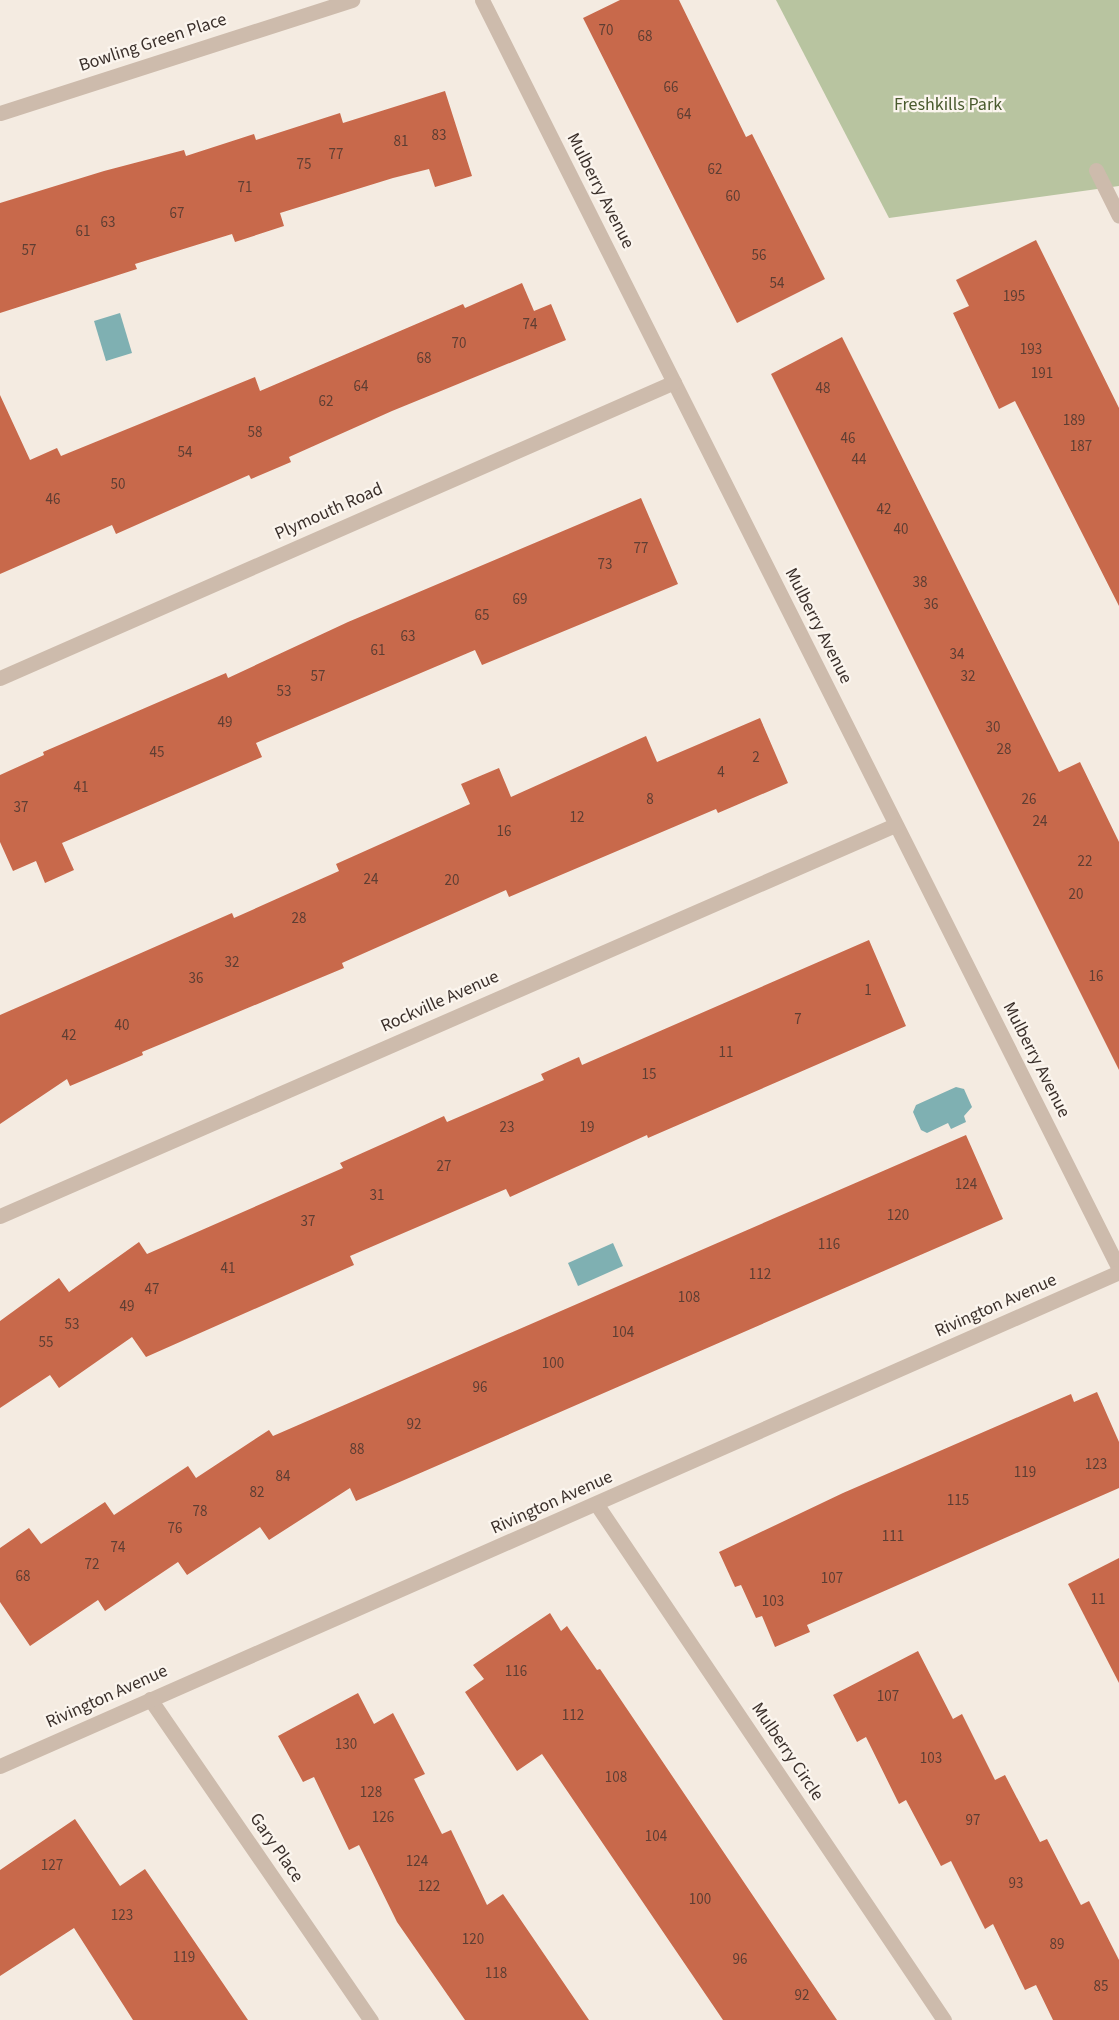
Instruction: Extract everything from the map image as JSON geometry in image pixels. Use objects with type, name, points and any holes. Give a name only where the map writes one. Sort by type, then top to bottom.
[{"type":"street","name":"Bowling Green Place","points":[[0,113],[352,0]]},
{"type":"street","name":"Mulberry Avenue","points":[[482,0],[1119,1270]]},
{"type":"street","points":[[1096,170],[1119,216]]},
{"type":"street","name":"Plymouth Road","points":[[0,678],[674,382]]},
{"type":"street","name":"Rockville Avenue","points":[[0,1215],[896,825]]},
{"type":"street","name":"Rivington Avenue","points":[[0,1766],[597,1505],[1119,1270]]},
{"type":"street","name":"Mulberry Circle","points":[[597,1505],[944,2020]]},
{"type":"street","name":"Gary Place","points":[[150,1699],[371,2020]]},
{"type":"green space","name":"Freshkills Park","points":[[776,0],[1119,0],[1119,186],[889,218]]},
{"type":"water","points":[[120,313],[132,353],[106,361],[94,321]]},
{"type":"water","points":[[956,1087],[964,1089],[972,1107],[964,1116],[966,1122],[951,1129],[948,1123],[927,1133],[921,1130],[913,1112],[916,1105]]},
{"type":"water","points":[[613,1243],[623,1266],[578,1286],[568,1263]]},
{"type":"building","points":[[620,0],[679,0],[746,137],[752,134],[825,279],[737,323],[583,18]]},
{"type":"building","points":[[445,91],[472,176],[435,187],[429,169],[393,178],[280,213],[284,226],[235,242],[232,234],[135,264],[137,269],[0,313],[0,203],[104,171],[184,150],[186,156],[254,134],[256,140],[340,113],[343,123]]},
{"type":"building","points":[[1036,240],[1119,408],[1119,606],[1015,401],[999,409],[953,313],[969,306],[956,280]]},
{"type":"building","points":[[522,283],[534,311],[551,304],[566,340],[392,411],[289,457],[291,462],[251,479],[249,475],[116,534],[112,525],[0,574],[0,395],[30,460],[57,448],[61,456],[255,377],[260,391],[463,304],[465,308]]},
{"type":"building","points":[[842,337],[1059,772],[1080,762],[1119,842],[1119,1070],[771,374]]},
{"type":"building","points":[[641,498],[678,584],[482,665],[475,650],[256,743],[262,757],[62,843],[74,870],[45,883],[36,861],[13,871],[0,842],[0,775],[44,755],[43,752],[226,673],[228,678],[348,622]]},
{"type":"building","points":[[760,718],[788,783],[718,813],[716,809],[509,897],[506,890],[342,963],[344,968],[142,1052],[143,1055],[70,1086],[67,1079],[0,1124],[0,1015],[232,913],[234,918],[339,871],[336,864],[470,804],[461,784],[499,768],[511,797],[646,736],[657,762]]},
{"type":"building","points":[[869,940],[906,1026],[648,1138],[647,1135],[510,1197],[506,1189],[350,1256],[354,1265],[146,1357],[132,1337],[59,1388],[50,1375],[0,1408],[0,1321],[59,1278],[69,1292],[139,1242],[147,1254],[343,1168],[340,1163],[444,1116],[447,1122],[544,1080],[541,1074],[579,1057],[582,1065]]},
{"type":"building","points":[[966,1135],[1003,1219],[356,1501],[350,1488],[269,1540],[260,1527],[187,1575],[178,1562],[105,1611],[98,1600],[30,1646],[0,1602],[0,1548],[29,1528],[41,1544],[105,1502],[114,1515],[188,1466],[196,1478],[269,1430],[273,1436]]},
{"type":"building","points":[[1097,1392],[1119,1442],[1119,1488],[807,1625],[810,1632],[775,1647],[762,1616],[756,1618],[741,1585],[735,1587],[719,1552],[843,1493],[1071,1394],[1074,1402]]},
{"type":"building","points":[[1119,1558],[1119,1683],[1068,1584]]},
{"type":"building","points":[[550,1613],[561,1631],[567,1626],[597,1670],[600,1669],[837,2020],[723,2020],[542,1754],[517,1771],[465,1692],[484,1679],[473,1665]]},
{"type":"building","points":[[918,1651],[953,1719],[962,1714],[995,1780],[1005,1775],[1040,1842],[1047,1839],[1081,1905],[1089,1901],[1119,1960],[1119,2020],[1053,2020],[1036,1985],[1025,1990],[993,1924],[985,1929],[951,1861],[941,1866],[906,1800],[899,1804],[866,1737],[857,1742],[833,1695]]},
{"type":"building","points":[[358,1693],[374,1724],[393,1713],[425,1774],[414,1779],[442,1834],[451,1830],[487,1905],[503,1894],[589,2020],[465,2020],[397,1922],[359,1845],[349,1850],[314,1777],[303,1782],[278,1736]]},
{"type":"building","points":[[75,1819],[120,1886],[145,1869],[248,2020],[133,2020],[74,1928],[0,1976],[0,1870]]}]
